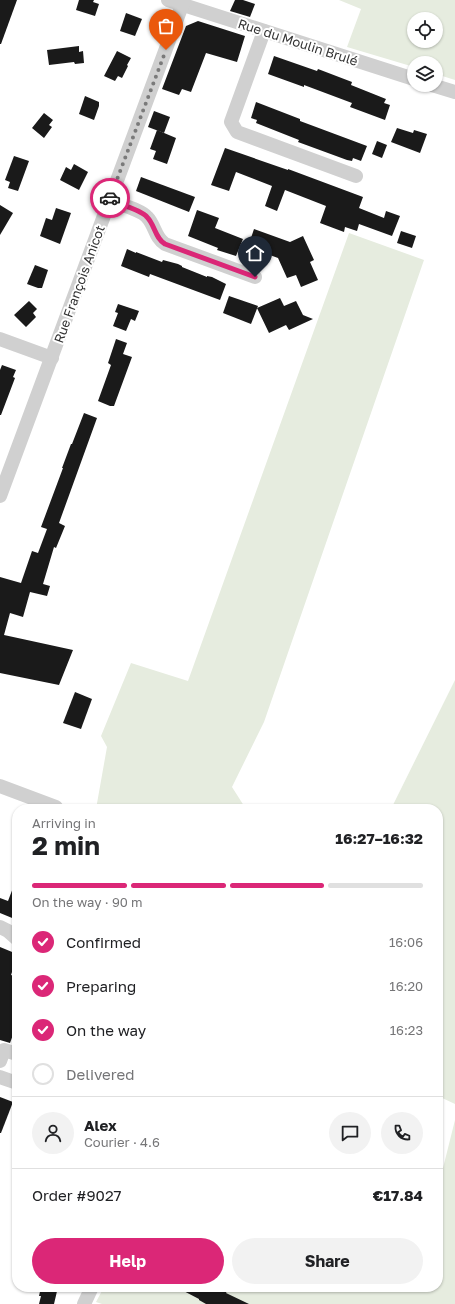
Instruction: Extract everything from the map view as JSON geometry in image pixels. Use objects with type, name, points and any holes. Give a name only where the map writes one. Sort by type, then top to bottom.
[{"type":"street","name":"Rue du Moulin Brulé","points":[[168,0],[183,2],[264,31],[407,77]]},
{"type":"street","name":"Rue François Anicot","points":[[0,496],[109,200],[142,118],[183,2]]},
{"type":"street","points":[[264,31],[231,122],[237,132],[356,176]]},
{"type":"street","points":[[443,88],[455,92]]},
{"type":"street","points":[[109,200],[146,216],[152,223],[157,236],[165,244],[255,277]]},
{"type":"street","points":[[0,340],[52,358]]},
{"type":"street","points":[[0,786],[48,804]]},
{"type":"street","points":[[0,927],[12,935]]},
{"type":"street","points":[[0,1061],[4,1050],[12,1052]]},
{"type":"street","points":[[0,1077],[12,1081]]},
{"type":"street","points":[[84,1304],[90,1292]]},
{"type":"shaded area","points":[[339,0],[455,0],[455,80],[443,76],[443,56],[407,56],[407,65],[347,47],[361,9]]},
{"type":"shaded area","points":[[349,233],[424,260],[264,722],[232,787],[243,804],[97,804],[107,747],[101,736],[131,663],[188,681]]},
{"type":"shaded area","points":[[455,680],[455,1104],[443,1098],[443,804],[393,804]]},
{"type":"shaded area","points":[[455,1120],[455,1304],[102,1304],[96,1302],[101,1292],[443,1292],[443,1168]]},
{"type":"building","points":[[0,0],[17,0],[1,44],[0,44]]},
{"type":"building","points":[[79,0],[94,0],[93,2],[99,4],[95,16],[76,10]]},
{"type":"building","points":[[235,0],[243,0],[255,4],[250,17],[230,11]]},
{"type":"building","points":[[126,13],[142,19],[135,36],[120,31]]},
{"type":"building","points":[[198,21],[245,36],[237,62],[206,53],[191,92],[182,89],[179,95],[162,89],[186,26]]},
{"type":"building","points":[[79,46],[79,52],[83,51],[84,63],[75,64],[74,62],[49,65],[47,50]]},
{"type":"building","points":[[117,51],[131,58],[122,78],[118,76],[115,81],[104,76]]},
{"type":"building","points":[[274,56],[317,71],[318,69],[352,82],[351,85],[386,99],[384,103],[390,105],[385,120],[350,107],[352,103],[304,85],[304,87],[268,74]]},
{"type":"building","points":[[85,96],[99,102],[94,120],[79,114]]},
{"type":"building","points":[[256,102],[300,119],[300,121],[367,146],[361,161],[353,158],[352,161],[347,160],[298,142],[299,140],[256,123],[257,120],[251,118]]},
{"type":"building","points":[[154,111],[170,117],[164,133],[148,127]]},
{"type":"building","points":[[44,113],[53,120],[49,125],[52,127],[44,138],[32,128]]},
{"type":"building","points":[[397,128],[413,133],[414,130],[427,134],[420,153],[391,142]]},
{"type":"building","points":[[157,130],[176,138],[167,164],[153,159],[156,151],[150,149]]},
{"type":"building","points":[[377,141],[387,145],[382,158],[372,154]]},
{"type":"building","points":[[225,148],[288,169],[363,197],[359,208],[384,218],[386,211],[400,216],[392,236],[359,224],[357,231],[345,227],[344,232],[320,223],[326,206],[285,190],[277,211],[265,206],[272,186],[236,172],[229,191],[211,185]]},
{"type":"building","points":[[14,156],[29,161],[18,191],[8,188],[10,182],[5,180]]},
{"type":"building","points":[[74,164],[88,172],[79,190],[60,180],[66,167],[71,170]]},
{"type":"building","points":[[141,177],[195,197],[189,212],[136,191]]},
{"type":"building","points":[[0,205],[13,213],[0,235]]},
{"type":"building","points":[[56,208],[71,213],[60,244],[40,236],[46,218],[52,220]]},
{"type":"building","points":[[197,210],[219,218],[215,228],[243,239],[236,256],[217,250],[218,248],[188,236]]},
{"type":"building","points":[[254,229],[290,242],[303,236],[314,260],[310,262],[318,280],[301,287],[296,275],[287,278],[278,258],[248,247]]},
{"type":"building","points":[[401,231],[416,236],[412,248],[397,243]]},
{"type":"building","points":[[127,249],[162,262],[163,260],[178,264],[182,267],[207,277],[212,277],[226,284],[220,300],[150,274],[149,277],[121,266]]},
{"type":"building","points":[[35,265],[48,270],[42,288],[27,284]]},
{"type":"building","points":[[229,296],[258,306],[251,324],[223,313]]},
{"type":"building","points":[[280,298],[284,306],[296,301],[303,315],[313,319],[289,330],[286,325],[269,333],[257,308]]},
{"type":"building","points":[[29,301],[37,309],[33,313],[36,317],[26,327],[14,315]]},
{"type":"building","points":[[118,304],[139,311],[135,321],[131,319],[126,331],[113,326],[118,313],[115,312]]},
{"type":"building","points":[[116,339],[127,343],[123,354],[132,357],[114,406],[110,406],[98,401],[111,365],[108,363]]},
{"type":"building","points":[[2,365],[16,370],[13,377],[15,378],[0,415],[0,370]]},
{"type":"building","points":[[84,413],[97,418],[59,523],[65,526],[56,548],[54,547],[43,584],[50,586],[47,596],[30,592],[23,617],[10,613],[4,635],[73,650],[59,685],[0,673],[0,577],[21,583],[32,551],[38,553],[47,529],[41,527],[71,444]]},
{"type":"building","points":[[75,692],[92,699],[81,729],[63,723]]},
{"type":"building","points":[[12,890],[12,918],[0,913],[0,898],[8,901]]},
{"type":"building","points":[[0,947],[12,952],[12,1038],[10,1043],[0,1040]]},
{"type":"building","points":[[0,1097],[12,1102],[12,1105],[0,1133]]},
{"type":"building","points":[[40,1292],[57,1292],[54,1304],[39,1304],[41,1296],[39,1296]]},
{"type":"building","points":[[186,1292],[226,1292],[249,1304],[206,1304]]},
{"type":"way so far","points":[[110,198],[142,118],[166,50]]},
{"type":"route","points":[[110,198],[109,200],[149,218],[157,236],[165,244],[255,277]]}]
